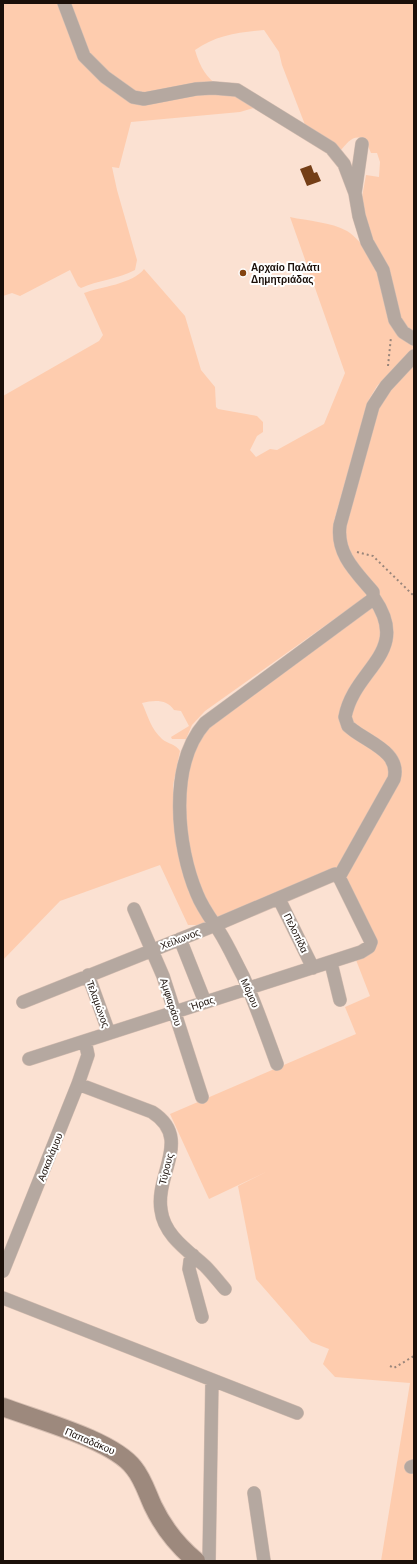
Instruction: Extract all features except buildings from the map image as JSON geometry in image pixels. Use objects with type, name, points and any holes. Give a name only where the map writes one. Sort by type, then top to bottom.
[{"type":"street","points":[[64,3],[84,56],[101,73],[133,97],[144,99],[196,89],[213,88],[236,90],[331,148],[344,164],[355,193],[359,216],[367,242],[383,270],[395,320],[403,332],[414,339]]},
{"type":"street","points":[[355,193],[362,144]]},
{"type":"street","points":[[337,876],[394,779],[396,772],[395,762],[390,756],[348,726],[346,717],[357,690],[364,677],[383,652],[387,643],[384,617],[374,598],[373,592],[346,558],[342,550],[339,531],[344,505],[370,414],[377,398],[386,386],[414,356]]},
{"type":"street","name":"Μόμου","points":[[277,1064],[248,988],[215,925],[201,903],[194,886],[184,851],[180,801],[181,781],[186,761],[196,736],[202,726],[212,716],[374,598]]},
{"type":"street","name":"Χείλωνος","points":[[23,1002],[337,876]]},
{"type":"street","name":"Ήρας","points":[[29,1059],[364,951],[369,947],[371,942],[337,876]]},
{"type":"street","name":"Πελοπίδα","points":[[280,899],[313,968]]},
{"type":"street","name":"Αμφιαράου","points":[[134,909],[163,976],[202,1097]]},
{"type":"street","points":[[180,939],[205,1002]]},
{"type":"street","points":[[331,962],[340,1000]]},
{"type":"street","name":"Τελαμώνος","points":[[88,975],[109,1033]]},
{"type":"street","name":"Ασκαλάμου","points":[[3,1271],[78,1084],[88,1055],[84,1041]]},
{"type":"street","name":"Τύρους","points":[[78,1084],[152,1112],[167,1126],[172,1142],[160,1192],[162,1216],[171,1233],[206,1267],[225,1289]]},
{"type":"street","points":[[193,1255],[189,1268],[202,1317]]},
{"type":"street","points":[[3,1298],[297,1413]]},
{"type":"street","points":[[209,1561],[212,1380]]},
{"type":"street","name":"Παπαδάκου","points":[[3,1407],[104,1444],[127,1459],[139,1474],[164,1525],[182,1549],[196,1561]]},
{"type":"street","points":[[254,1494],[264,1561]]},
{"type":"path","points":[[386,386],[391,336]]},
{"type":"path","points":[[342,550],[373,556],[414,596]]},
{"type":"path","points":[[390,1366],[394,1368],[414,1356]]},
{"type":"shaded area","points":[[3,3],[414,3],[414,332],[403,323],[363,216],[362,197],[366,175],[379,177],[380,162],[377,153],[371,153],[365,139],[361,138],[354,138],[340,151],[307,130],[282,65],[279,52],[264,30],[228,35],[211,41],[195,50],[200,63],[212,81],[230,92],[264,105],[240,112],[131,122],[119,168],[112,167],[137,260],[135,270],[81,288],[78,286],[70,270],[20,296],[12,293],[3,296]]},
{"type":"shaded area","points":[[290,217],[319,222],[341,228],[357,240],[377,266],[414,344],[414,348],[377,386],[368,401],[334,521],[333,533],[335,543],[342,561],[368,595],[205,711],[192,725],[186,739],[172,739],[171,737],[189,726],[181,711],[174,710],[168,704],[160,701],[142,703],[150,722],[158,735],[164,741],[176,747],[180,751],[173,785],[173,808],[206,922],[197,925],[188,925],[160,865],[60,901],[3,960],[3,396],[99,341],[103,335],[84,293],[124,282],[139,274],[144,269],[185,316],[201,370],[215,387],[216,407],[218,409],[257,416],[263,422],[263,432],[257,436],[250,450],[256,457],[270,449],[277,450],[324,424],[345,373]]},
{"type":"shaded area","points":[[414,361],[414,1561],[381,1561],[410,1383],[335,1377],[323,1364],[329,1349],[311,1342],[256,1279],[238,1186],[266,1172],[209,1199],[170,1114],[356,1034],[345,1007],[370,996],[356,960],[369,954],[343,872],[217,917],[201,889],[188,849],[184,801],[192,756],[206,729],[380,598],[379,590],[354,561],[346,544],[346,511],[383,395]]},
{"type":"place","name":"Αρχαίο Παλάτι Δημητριάδας","points":[[243,273]]}]
